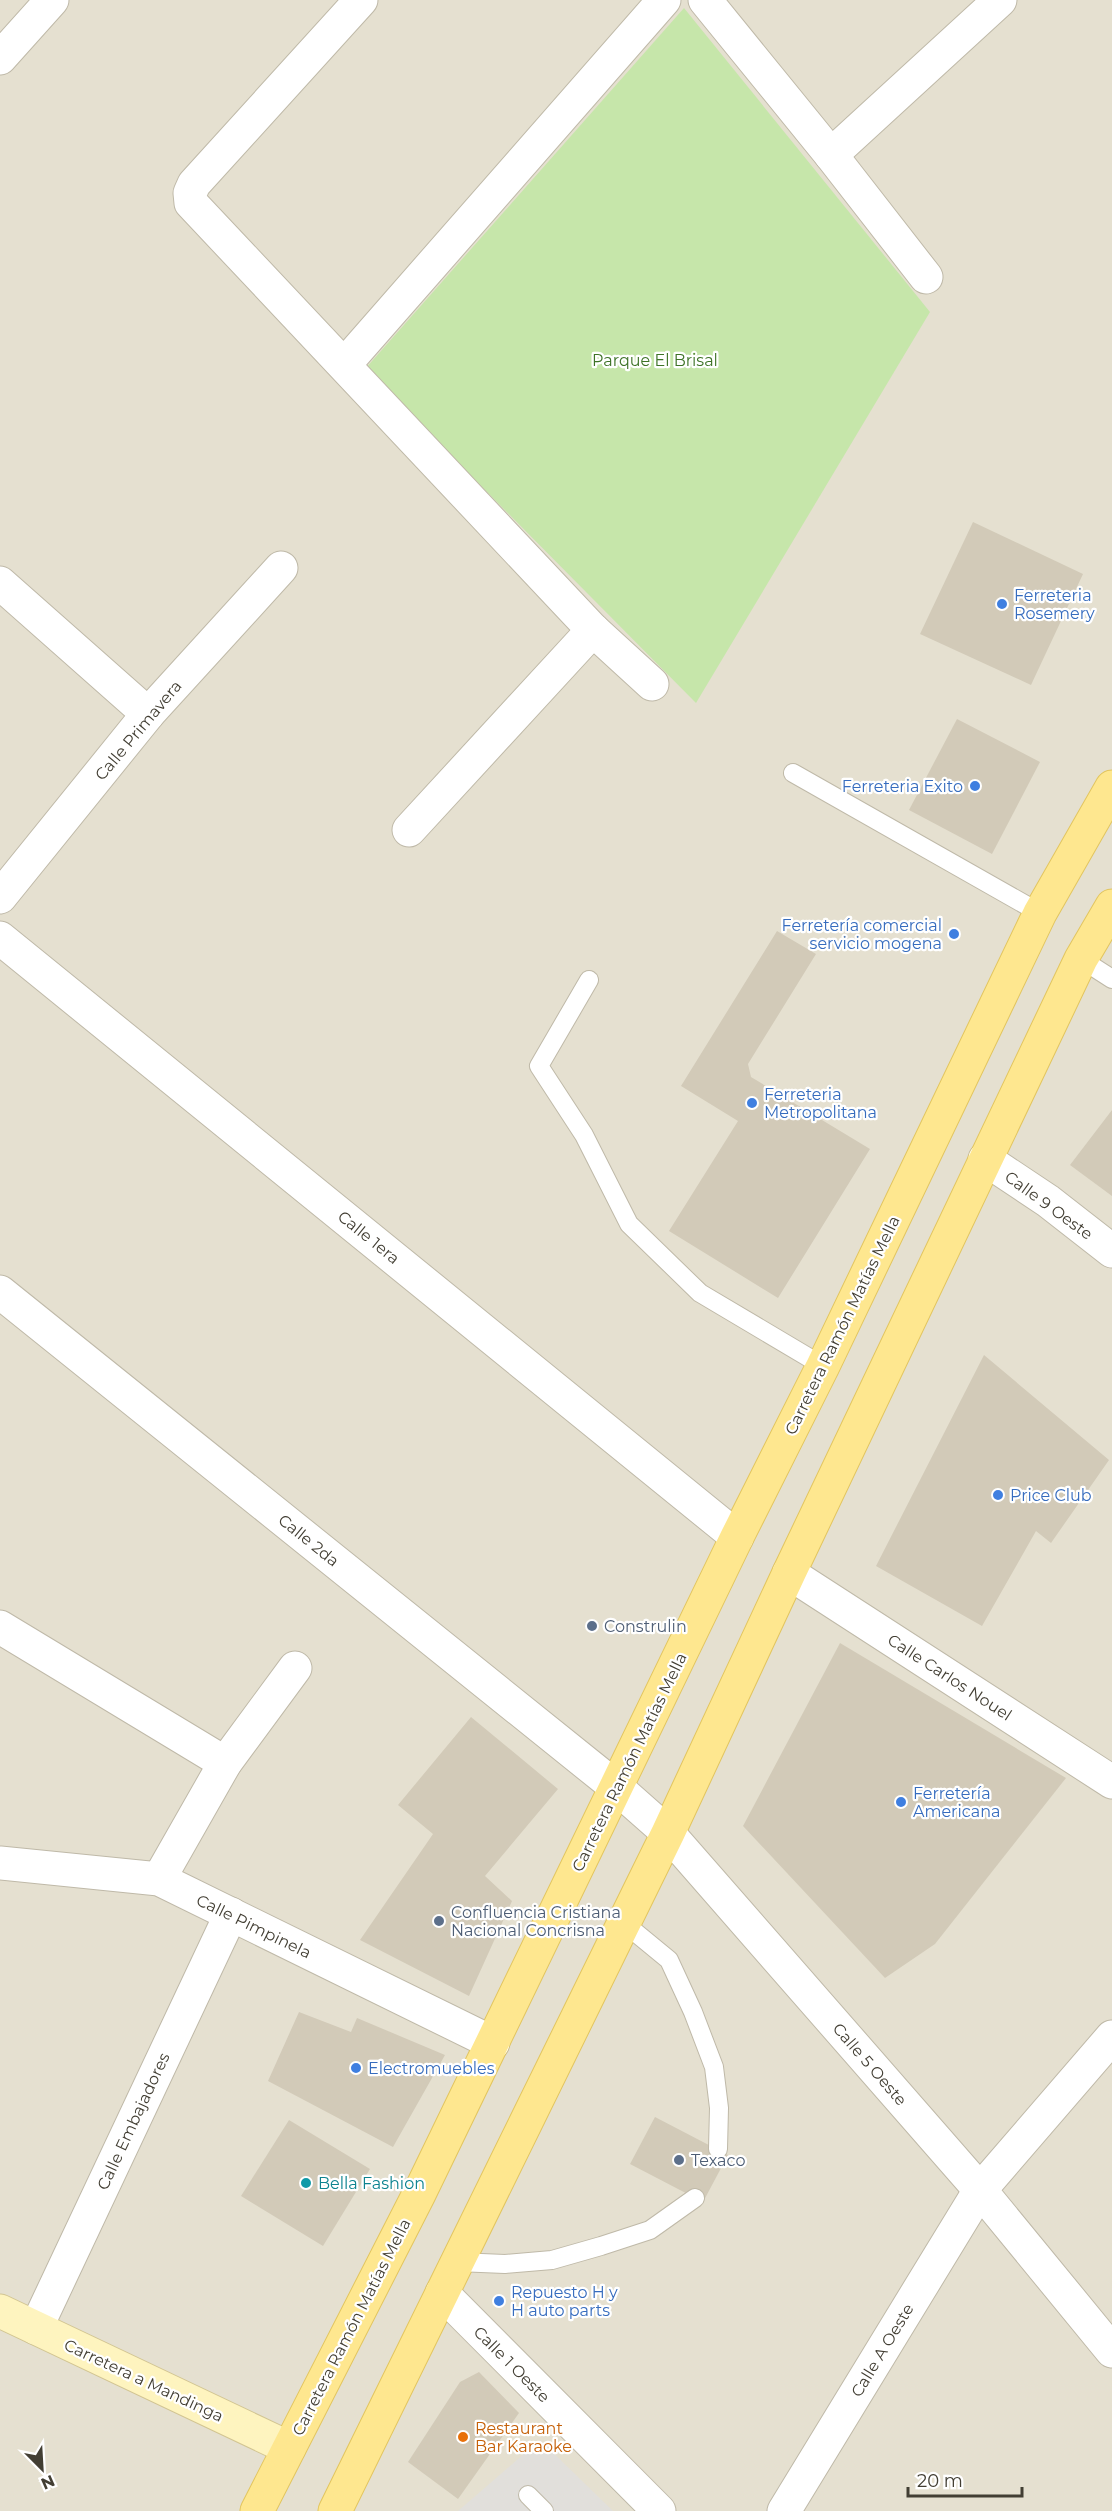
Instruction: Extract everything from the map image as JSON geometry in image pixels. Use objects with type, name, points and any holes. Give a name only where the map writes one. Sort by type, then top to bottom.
[{"type":"main road","name":"Carretera Ramón Matías Mella","points":[[257,2511],[419,2194],[493,2043],[737,1537],[823,1366],[1040,913],[1112,787]]},
{"type":"main road","points":[[335,2511],[668,1833],[1081,959],[1112,906]]},
{"type":"street","points":[[0,58],[52,0]]},
{"type":"street","points":[[361,0],[194,184],[190,194],[191,203],[593,630],[652,684]]},
{"type":"street","points":[[345,364],[664,0]]},
{"type":"street","points":[[705,0],[831,155],[926,277]]},
{"type":"street","points":[[831,155],[1000,0]]},
{"type":"street","name":"Calle Primavera","points":[[0,897],[148,714],[281,568]]},
{"type":"street","points":[[0,583],[148,714]]},
{"type":"street","points":[[409,830],[593,630]]},
{"type":"street","name":"Calle 1era","points":[[0,938],[737,1537]]},
{"type":"street","name":"Calle 9 Oeste","points":[[985,1159],[1048,1201],[1112,1251]]},
{"type":"street","name":"Calle 2da","points":[[0,1292],[617,1788]]},
{"type":"street","name":"Calle Carlos Nouel","points":[[789,1573],[1112,1782]]},
{"type":"street","points":[[0,1627],[225,1763]]},
{"type":"street","points":[[159,1880],[225,1763],[295,1668]]},
{"type":"street","name":"Calle 5 Oeste","points":[[617,1788],[668,1833],[980,2190],[1112,2351]]},
{"type":"street","name":"Calle Pimpinela","points":[[0,1863],[159,1880],[493,2043]]},
{"type":"street","name":"Calle Embajadores","points":[[36,2328],[231,1914]]},
{"type":"street","name":"Calle A Oeste","points":[[784,2511],[980,2190],[1111,2040]]},
{"type":"street","name":"Calle 1 Oeste","points":[[442,2293],[659,2511]]},
{"type":"street","name":"Carretera a Mandinga","points":[[0,2311],[289,2448]]},
{"type":"lane","points":[[793,773],[1040,913]]},
{"type":"lane","points":[[1081,959],[1112,979]]},
{"type":"lane","points":[[589,980],[539,1066],[584,1135],[629,1224],[700,1293],[823,1366]]},
{"type":"lane","points":[[624,1923],[669,1960],[693,2012],[714,2067],[719,2108],[718,2149]]},
{"type":"lane","points":[[457,2262],[505,2264],[552,2260],[650,2230],[695,2198]]},
{"type":"lane","points":[[528,2495],[544,2511]]},
{"type":"shaded area","points":[[0,0],[1112,0],[1112,2511],[0,2511]]},
{"type":"shaded area","points":[[540,2440],[613,2511],[458,2511]]},
{"type":"green space","name":"Parque El Brisal","points":[[684,8],[930,312],[696,703],[365,369]]},
{"type":"building","name":"Ferreteria Rosemery","points":[[973,522],[1083,574],[1031,685],[920,634]]},
{"type":"building","name":"Ferreteria Exito","points":[[957,719],[1040,762],[992,854],[909,810]]},
{"type":"building","name":"Ferreteria Metropolitana","points":[[777,931],[816,954],[748,1064],[751,1077],[870,1149],[778,1298],[669,1231],[738,1121],[681,1086]]},
{"type":"building","points":[[1112,1110],[1112,1196],[1070,1165]]},
{"type":"building","name":"Price Club","points":[[984,1355],[1109,1460],[1051,1543],[1036,1531],[982,1626],[876,1566]]},
{"type":"building","name":"Ferretería Americana","points":[[840,1643],[1066,1778],[935,1944],[885,1978],[743,1826]]},
{"type":"building","points":[[471,1717],[558,1789],[485,1876],[512,1901],[469,1996],[360,1940],[433,1834],[398,1805]]},
{"type":"building","name":"Electromuebles","points":[[299,2012],[351,2032],[357,2018],[445,2055],[393,2147],[268,2081]]},
{"type":"building","name":"Texaco","points":[[655,2117],[728,2155],[703,2202],[630,2164]]},
{"type":"building","name":"Bella Fashion","points":[[289,2120],[370,2169],[323,2246],[241,2196]]},
{"type":"building","name":"Restaurant Bar Karaoke","points":[[479,2372],[519,2413],[458,2499],[408,2462],[460,2382]]},
{"type":"place","name":"Ferreteria Rosemery","points":[[1002,604]]},
{"type":"place","name":"Ferreteria Exito","points":[[975,786]]},
{"type":"place","name":"Ferretería comercial servicio mogena","points":[[954,934]]},
{"type":"place","name":"Ferreteria Metropolitana","points":[[752,1103]]},
{"type":"place","name":"Price Club","points":[[998,1495]]},
{"type":"place","name":"Construlin","points":[[592,1626]]},
{"type":"place","name":"Ferretería Americana","points":[[901,1802]]},
{"type":"place","name":"Confluencia Cristiana Nacional Concrisna","points":[[439,1921]]},
{"type":"place","name":"Electromuebles","points":[[356,2068]]},
{"type":"place","name":"Texaco","points":[[679,2160]]},
{"type":"place","name":"Bella Fashion","points":[[306,2183]]},
{"type":"place","name":"Repuesto H y H auto parts","points":[[499,2301]]},
{"type":"place","name":"Restaurant Bar Karaoke","points":[[463,2437]]}]
